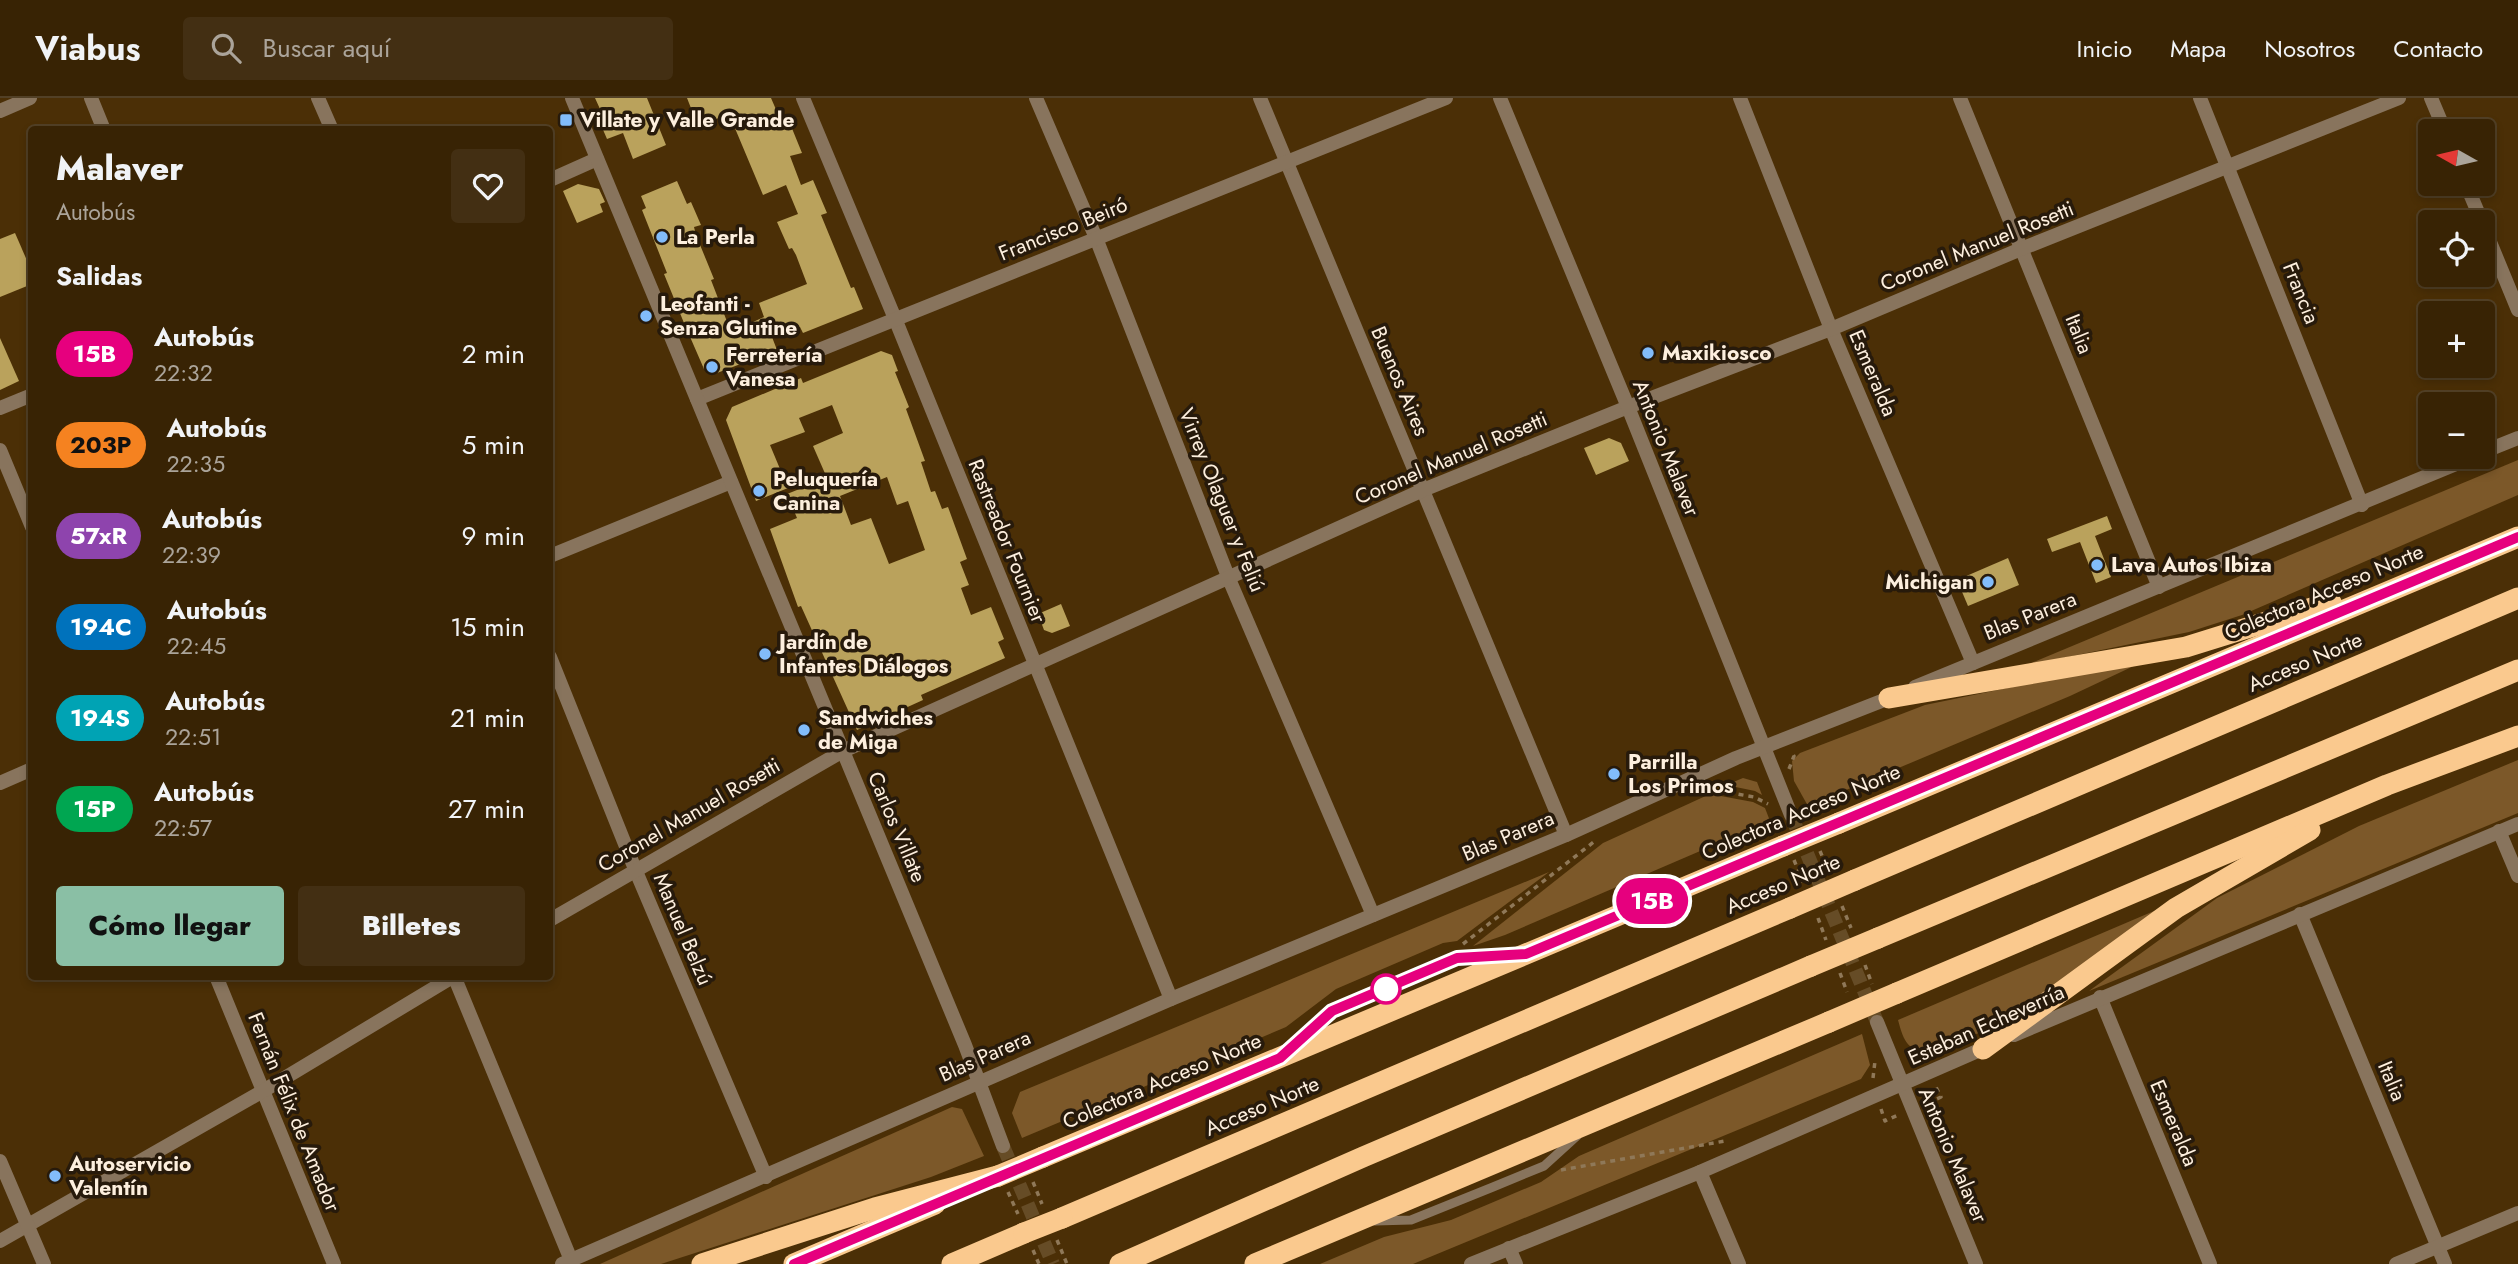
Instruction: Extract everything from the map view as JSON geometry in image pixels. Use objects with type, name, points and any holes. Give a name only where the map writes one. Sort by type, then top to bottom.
[{"type":"highway","name":"Colectora Acceso Norte","points":[[794,1264],[1526,954],[1788,850],[1839,823],[2518,537]]},
{"type":"highway","points":[[1889,698],[2186,647],[2446,566]]},
{"type":"highway","name":"Acceso Norte","points":[[952,1264],[1024,1233],[1057,1223],[2518,598]]},
{"type":"highway","points":[[1120,1264],[1811,966],[2518,670]]},
{"type":"highway","points":[[1255,1264],[1829,1022],[1887,994],[2387,785],[2518,736]]},
{"type":"highway","points":[[1983,1049],[2176,908],[2387,785]]},
{"type":"highway","points":[[702,1264],[875,1208],[998,1177]]},
{"type":"street","points":[[0,111],[30,98]]},
{"type":"street","points":[[91,98],[102,126]]},
{"type":"street","points":[[318,98],[330,126]]},
{"type":"street","name":"Carlos Villate","points":[[572,98],[979,1081],[1003,1146]]},
{"type":"street","name":"Rastreador Fournier","points":[[803,98],[1171,999]]},
{"type":"street","name":"Virrey Olaguer y Feliú","points":[[1037,98],[1096,238],[1229,579],[1373,915]]},
{"type":"street","name":"Buenos Aires","points":[[1260,98],[1566,835]]},
{"type":"street","name":"Francisco Beiró","points":[[697,399],[1446,98]]},
{"type":"street","name":"Antonio Malaver","points":[[1500,98],[1628,407],[1791,815]]},
{"type":"street","name":"Esmeralda","points":[[1740,98],[1831,329],[1973,663]]},
{"type":"street","name":"Italia","points":[[1960,98],[2159,587]]},
{"type":"street","name":"Francia","points":[[2200,98],[2362,505]]},
{"type":"street","name":"Coronel Manuel Rosetti","points":[[553,918],[842,751],[1423,490],[1831,329],[2021,249],[2399,98]]},
{"type":"street","points":[[2431,98],[2440,119]]},
{"type":"street","points":[[553,179],[597,159]]},
{"type":"street","points":[[2495,253],[2518,310]]},
{"type":"street","points":[[0,408],[28,397]]},
{"type":"street","points":[[2495,448],[2518,438]]},
{"type":"street","points":[[0,450],[28,517]]},
{"type":"street","name":"Blas Parera","points":[[567,1262],[766,1177],[979,1081],[1566,835],[1763,747],[1889,698],[2445,469]]},
{"type":"street","points":[[553,555],[731,482]]},
{"type":"street","name":"Manuel Belzú","points":[[553,664],[635,869],[766,1177]]},
{"type":"street","points":[[0,783],[28,771]]},
{"type":"street","name":"Esteban Echeverría","points":[[1471,1264],[1700,1172],[2100,997],[2518,824]]},
{"type":"street","points":[[2499,831],[2518,876]]},
{"type":"street","name":"Italia","points":[[2300,914],[2445,1264]]},
{"type":"street","name":"Fernán Félix de Amador","points":[[218,980],[334,1264]]},
{"type":"street","points":[[0,1241],[263,1091],[447,980]]},
{"type":"street","points":[[456,980],[567,1262]]},
{"type":"street","name":"Esmeralda","points":[[2100,997],[2210,1264]]},
{"type":"street","name":"Antonio Malaver","points":[[1877,1022],[1976,1264]]},
{"type":"street","points":[[0,1161],[44,1264]]},
{"type":"street","points":[[1700,1172],[1740,1264]]},
{"type":"street","points":[[2396,1264],[2518,1213]]},
{"type":"street","points":[[1509,1248],[1516,1264]]},
{"type":"path","points":[[1786,738],[1794,756],[1788,769]]},
{"type":"path","points":[[1719,783],[1707,789],[1754,796],[1773,807],[1769,797]]},
{"type":"path","points":[[1461,946],[1600,837]]},
{"type":"path","points":[[1818,845],[1833,882]]},
{"type":"path","points":[[1788,850],[1808,894]]},
{"type":"path","points":[[1838,895],[1852,932]]},
{"type":"path","points":[[1813,906],[1829,945]]},
{"type":"path","points":[[1862,957],[1887,994]]},
{"type":"path","points":[[1839,971],[1849,997]]},
{"type":"path","points":[[1870,1049],[1875,1062],[1872,1082],[1885,1121],[1941,1097],[1929,1073]]},
{"type":"path","points":[[1551,1172],[1724,1142],[1736,1137]]},
{"type":"path","points":[[1032,1181],[1042,1205]]},
{"type":"path","points":[[1057,1223],[1067,1264]]},
{"type":"shaded area","points":[[2518,460],[2518,495],[2242,615],[2189,632],[2024,666]]},
{"type":"shaded area","points":[[2133,662],[2138,664],[2070,696],[1808,806],[1794,781],[1792,761],[1800,753],[1925,705]]},
{"type":"shaded area","points":[[2518,760],[2518,813],[2089,991],[2217,898],[2359,826]]},
{"type":"shaded area","points":[[1743,778],[1757,782],[1762,795],[1726,785]]},
{"type":"shaded area","points":[[1710,794],[1753,802],[1765,808],[1770,821],[1505,935],[1473,946],[1603,843]]},
{"type":"shaded area","points":[[1549,872],[1457,941],[1443,943],[1336,989],[1286,1027],[1022,1138],[1012,1113],[1020,1092]]},
{"type":"shaded area","points":[[2161,908],[2042,999],[1990,1029],[1926,1052],[1914,1049],[1904,1038],[1898,1020]]},
{"type":"shaded area","points":[[1862,1034],[1870,1065],[1861,1079],[1413,1264],[1320,1264],[1384,1237],[1451,1220],[1541,1182],[1579,1156]]},
{"type":"shaded area","points":[[952,1107],[962,1109],[984,1156],[931,1177],[661,1264],[600,1264]]},
{"type":"building","points":[[595,98],[647,98],[666,145],[633,159],[623,133],[607,139],[595,111],[600,109]]},
{"type":"building","points":[[687,98],[771,98],[784,128],[791,126],[802,153],[790,156],[801,185],[813,180],[827,213],[821,215],[851,288],[854,287],[863,309],[803,333],[800,327],[772,337],[777,350],[717,373],[704,369],[684,323],[642,210],[646,208],[641,196],[677,181],[687,204],[691,202],[701,225],[694,227],[696,235],[731,332],[764,317],[759,303],[807,284],[796,255],[792,248],[789,249],[777,222],[798,214],[786,185],[763,195],[729,114],[698,126]]},
{"type":"building","points":[[578,184],[599,189],[605,202],[600,204],[603,212],[577,223],[563,191]]},
{"type":"building","points":[[15,233],[28,263],[28,286],[0,297],[0,239]]},
{"type":"building","points":[[0,338],[19,381],[0,390]]},
{"type":"building","points":[[881,351],[892,355],[898,371],[895,372],[909,407],[906,409],[925,461],[921,462],[931,492],[935,491],[942,509],[948,507],[967,559],[960,562],[969,585],[961,588],[971,615],[991,607],[1004,639],[998,642],[1005,658],[921,695],[923,700],[857,730],[801,606],[798,607],[770,529],[797,518],[787,494],[827,478],[813,446],[843,433],[832,405],[799,418],[805,432],[770,445],[788,488],[756,501],[726,420],[732,407],[801,378],[803,383]],"holes":[[[887,477],[897,505],[908,501],[925,550],[889,564],[871,518],[851,525],[840,496]]]},
{"type":"building","points":[[1609,438],[1621,443],[1629,461],[1596,475],[1584,448]]},
{"type":"building","name":"Lava Autos Ibiza","points":[[2107,516],[2112,529],[2095,536],[2111,577],[2096,583],[2080,542],[2052,552],[2047,539]]},
{"type":"building","name":"Michigan","points":[[2008,558],[2019,585],[1968,606],[1957,580]]},
{"type":"building","points":[[1061,604],[1070,626],[1052,633],[1044,630],[1038,614]]},
{"type":"tunnel","points":[[1791,815],[1877,1022]]},
{"type":"tunnel","points":[[1003,1146],[1053,1264]]},
{"type":"bus line","name":"15B","points":[[794,1264],[1280,1058],[1332,1011],[1457,958],[1526,954],[2518,537]]},
{"type":"place","name":"Villate y Valle Grande","points":[[566,120]]},
{"type":"place","name":"La Perla","points":[[662,237]]},
{"type":"place","name":"Leofanti - Senza Glutine","points":[[646,316]]},
{"type":"place","name":"Maxikiosco","points":[[1648,353]]},
{"type":"place","name":"Ferretería Vanesa","points":[[712,367]]},
{"type":"place","name":"Peluquería Canina","points":[[759,491]]},
{"type":"place","name":"Lava Autos Ibiza","points":[[2097,565]]},
{"type":"place","name":"Michigan","points":[[1988,582]]},
{"type":"place","name":"Jardín de Infantes Diálogos","points":[[765,654]]},
{"type":"place","name":"Sandwiches de Miga","points":[[804,730]]},
{"type":"place","name":"Parrilla Los Primos","points":[[1614,774]]},
{"type":"place","name":"Autoservicio Valentín","points":[[55,1176]]}]
